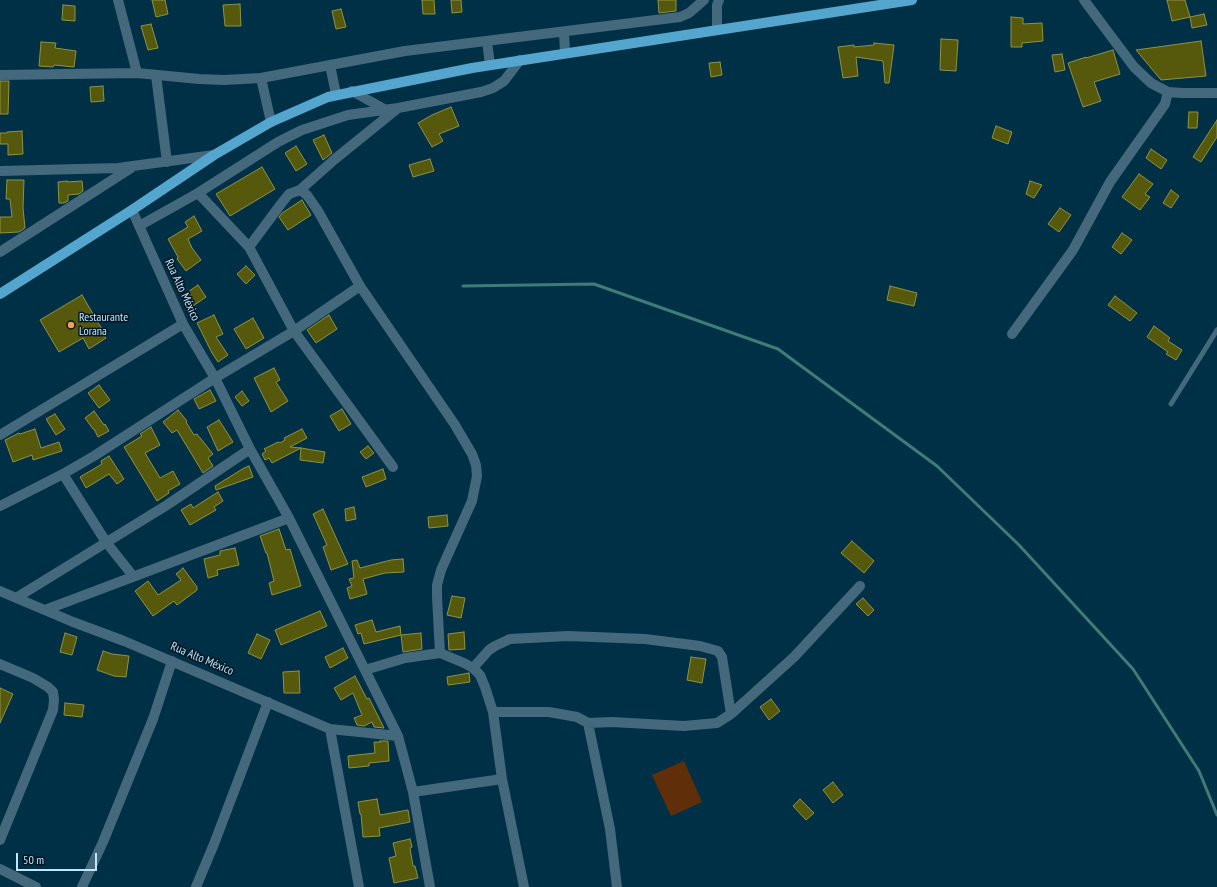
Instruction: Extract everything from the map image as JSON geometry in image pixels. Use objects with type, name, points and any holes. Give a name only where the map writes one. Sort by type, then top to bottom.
[{"type":"main road","points":[[0,294],[132,210],[214,155],[271,122],[336,94],[520,60],[912,0]]},
{"type":"street","points":[[118,0],[138,73]]},
{"type":"street","points":[[0,75],[138,73],[183,78],[224,80],[261,78],[405,51],[680,17],[689,13],[704,0]]},
{"type":"street","points":[[1084,0],[1134,67],[1151,83],[1168,92],[1217,93]]},
{"type":"street","points":[[717,2],[717,30]]},
{"type":"street","points":[[564,32],[565,53]]},
{"type":"street","points":[[487,42],[490,65]]},
{"type":"street","points":[[139,226],[198,193],[278,142],[302,130],[348,115],[398,108],[481,92],[493,88],[504,81],[520,60]]},
{"type":"street","points":[[330,65],[336,94]]},
{"type":"street","points":[[156,75],[167,162]]},
{"type":"street","points":[[261,78],[271,122]]},
{"type":"street","points":[[352,91],[386,110]]},
{"type":"street","points":[[1012,334],[1070,255],[1110,182],[1161,111],[1165,104],[1168,92]]},
{"type":"street","points":[[249,247],[289,194],[300,190],[335,159],[398,108]]},
{"type":"street","points":[[0,171],[132,167],[214,155]]},
{"type":"street","points":[[0,252],[132,167]]},
{"type":"street","points":[[300,190],[307,195],[315,206],[360,286],[454,425],[472,454],[476,465],[477,476],[472,501],[440,570],[437,585],[440,653]]},
{"type":"street","points":[[198,193],[249,247],[294,331],[393,467]]},
{"type":"street","name":"Rua Alto México","points":[[132,210],[183,324],[215,378],[250,449],[289,518],[398,736],[413,792],[430,887]]},
{"type":"street","points":[[0,506],[63,474],[94,456],[215,378],[294,331],[360,286]]},
{"type":"street","points":[[0,435],[183,324]]},
{"type":"street","points":[[16,598],[167,505],[250,449]]},
{"type":"street","points":[[63,474],[106,542],[133,576]]},
{"type":"street","points":[[45,610],[289,518]]},
{"type":"street","points":[[493,712],[549,712],[577,717],[588,723],[612,722],[684,726],[717,722],[731,714],[794,657],[860,586]]},
{"type":"street","name":"Rua Alto México","points":[[0,591],[172,661],[330,729],[398,736]]},
{"type":"street","points":[[473,668],[489,650],[510,639],[568,636],[644,639],[700,646],[718,651],[722,657],[731,714]]},
{"type":"street","points":[[365,670],[405,658],[440,653],[473,668],[480,675],[493,712],[502,779],[524,887]]},
{"type":"street","points":[[82,887],[103,842],[153,719],[172,661]]},
{"type":"street","points":[[0,664],[33,678],[48,687],[53,692],[54,700],[53,710],[0,840]]},
{"type":"street","points":[[196,887],[268,702]]},
{"type":"street","points":[[588,723],[610,829],[617,887]]},
{"type":"street","points":[[330,729],[359,887]]},
{"type":"street","points":[[413,792],[502,779]]},
{"type":"street","points":[[0,869],[36,887]]},
{"type":"lane","points":[[1171,404],[1217,330]]},
{"type":"shaded area","points":[[684,761],[702,802],[671,816],[652,775]]},
{"type":"building","points":[[152,0],[165,0],[168,14],[156,17]]},
{"type":"building","points":[[422,0],[434,0],[435,14],[423,14]]},
{"type":"building","points":[[451,0],[461,0],[462,12],[452,13]]},
{"type":"building","points":[[658,0],[676,0],[676,11],[659,13]]},
{"type":"building","points":[[1167,0],[1185,0],[1190,17],[1172,21]]},
{"type":"building","points":[[240,4],[241,26],[225,26],[223,5]]},
{"type":"building","points":[[63,5],[75,6],[75,21],[62,20]]},
{"type":"building","points":[[341,9],[346,27],[336,29],[332,11]]},
{"type":"building","points":[[1204,14],[1207,25],[1192,28],[1190,17]]},
{"type":"building","points":[[1011,17],[1023,18],[1023,24],[1042,23],[1043,41],[1022,43],[1022,47],[1011,47]]},
{"type":"building","points":[[151,24],[158,48],[148,50],[141,26]]},
{"type":"building","points":[[941,39],[958,40],[956,71],[940,70]]},
{"type":"building","points":[[1201,41],[1206,76],[1161,80],[1136,50]]},
{"type":"building","points":[[41,42],[56,43],[55,48],[76,51],[74,67],[54,65],[53,67],[39,66]]},
{"type":"building","points":[[874,43],[894,45],[889,83],[885,83],[883,61],[856,57],[858,76],[843,78],[838,47],[874,45]]},
{"type":"building","points":[[1113,50],[1120,74],[1094,82],[1101,101],[1083,107],[1068,63]]},
{"type":"building","points":[[1062,54],[1065,70],[1055,72],[1052,55]]},
{"type":"building","points":[[720,62],[722,75],[711,77],[709,63]]},
{"type":"building","points":[[0,81],[9,81],[8,114],[0,114]]},
{"type":"building","points":[[103,86],[104,101],[91,102],[90,87]]},
{"type":"building","points":[[451,107],[459,126],[439,134],[443,141],[432,147],[418,123]]},
{"type":"building","points":[[1189,112],[1198,112],[1197,128],[1188,128]]},
{"type":"building","points":[[1217,120],[1217,137],[1201,162],[1193,157]]},
{"type":"building","points":[[996,126],[1012,132],[1008,144],[992,138]]},
{"type":"building","points":[[22,131],[23,154],[8,155],[8,144],[0,144],[0,133]]},
{"type":"building","points":[[324,135],[332,153],[323,160],[313,140]]},
{"type":"building","points":[[296,146],[307,164],[296,171],[285,153]]},
{"type":"building","points":[[1151,149],[1167,160],[1161,169],[1146,158]]},
{"type":"building","points":[[430,159],[434,171],[413,177],[409,165]]},
{"type":"building","points":[[262,167],[275,189],[230,216],[216,194]]},
{"type":"building","points":[[1139,174],[1153,184],[1145,194],[1150,197],[1140,210],[1122,197]]},
{"type":"building","points":[[7,180],[24,180],[23,208],[25,228],[19,232],[0,233],[0,217],[12,217],[10,199],[6,199]]},
{"type":"building","points":[[82,181],[83,191],[79,194],[68,195],[68,201],[59,203],[58,182]]},
{"type":"building","points":[[1030,181],[1042,185],[1034,198],[1026,194]]},
{"type":"building","points":[[1171,190],[1179,196],[1171,208],[1163,203]]},
{"type":"building","points":[[302,200],[311,215],[288,230],[279,217],[282,213]]},
{"type":"building","points":[[1060,208],[1071,215],[1059,232],[1048,224]]},
{"type":"building","points":[[194,216],[202,231],[188,239],[192,248],[201,260],[186,271],[177,259],[178,257],[168,239],[188,227],[185,222]]},
{"type":"building","points":[[1122,233],[1132,240],[1121,254],[1112,247]]},
{"type":"building","points":[[246,266],[255,275],[246,284],[237,274]]},
{"type":"building","points":[[198,285],[206,297],[190,308],[182,296]]},
{"type":"building","points":[[890,286],[917,293],[914,306],[887,300]]},
{"type":"building","name":"Restaurante Lorana","points":[[82,295],[106,338],[89,349],[83,338],[59,352],[40,320]]},
{"type":"building","points":[[1115,296],[1137,313],[1130,321],[1108,305]]},
{"type":"building","points":[[214,315],[223,334],[216,337],[228,355],[218,362],[197,323]]},
{"type":"building","points":[[329,315],[337,329],[316,343],[307,330]]},
{"type":"building","points":[[253,318],[264,338],[246,349],[234,329]]},
{"type":"building","points":[[1154,326],[1170,338],[1168,341],[1182,350],[1176,360],[1166,354],[1168,352],[1147,337]]},
{"type":"building","points":[[274,368],[280,380],[276,382],[288,401],[271,412],[254,378]]},
{"type":"building","points":[[99,385],[110,400],[99,408],[88,393]]},
{"type":"building","points":[[210,390],[216,401],[199,409],[194,399]]},
{"type":"building","points":[[242,391],[249,401],[242,406],[235,397]]},
{"type":"building","points":[[342,409],[351,424],[339,431],[330,416]]},
{"type":"building","points":[[178,410],[187,421],[186,422],[194,435],[197,434],[213,454],[208,458],[213,466],[203,473],[177,430],[172,433],[163,422]]},
{"type":"building","points":[[94,411],[109,431],[98,437],[94,429],[85,418]]},
{"type":"building","points":[[55,414],[65,429],[56,435],[46,419]]},
{"type":"building","points":[[219,420],[233,442],[218,451],[207,427]]},
{"type":"building","points":[[151,427],[160,445],[145,453],[160,478],[173,471],[180,484],[168,491],[169,493],[157,501],[124,447],[142,436],[140,434]]},
{"type":"building","points":[[35,429],[41,448],[59,442],[62,451],[33,460],[32,455],[13,462],[5,440],[19,433],[20,434]]},
{"type":"building","points":[[302,429],[307,438],[290,447],[301,448],[272,463],[269,458],[265,460],[262,454],[266,451],[264,449],[278,442],[280,443],[285,440],[284,438]]},
{"type":"building","points":[[368,446],[374,453],[366,459],[360,452]]},
{"type":"building","points":[[301,448],[325,452],[323,463],[300,460]]},
{"type":"building","points":[[109,456],[124,479],[117,484],[109,474],[86,488],[80,477],[102,464],[101,461]]},
{"type":"building","points":[[249,466],[253,477],[216,490],[215,486]]},
{"type":"building","points":[[383,469],[386,479],[366,487],[362,477]]},
{"type":"building","points":[[218,492],[223,501],[214,507],[216,510],[190,525],[181,510],[191,504],[193,508]]},
{"type":"building","points":[[354,507],[356,519],[346,521],[345,509]]},
{"type":"building","points":[[323,509],[348,564],[331,570],[323,547],[327,545],[313,514]]},
{"type":"building","points":[[447,515],[448,526],[429,528],[428,517]]},
{"type":"building","points":[[279,529],[286,550],[290,549],[301,586],[272,595],[269,583],[274,581],[267,553],[260,536]]},
{"type":"building","points":[[852,541],[874,561],[864,573],[841,553]]},
{"type":"building","points":[[235,548],[239,565],[217,570],[218,575],[208,578],[204,559],[220,555],[220,551]]},
{"type":"building","points":[[403,559],[404,572],[385,573],[363,579],[367,594],[350,599],[347,588],[352,586],[349,579],[354,578],[352,561],[357,560],[360,568],[391,560]]},
{"type":"building","points":[[183,568],[197,587],[197,590],[177,605],[174,601],[153,616],[135,591],[148,581],[158,595],[181,580],[176,574]]},
{"type":"building","points":[[452,596],[465,598],[461,618],[447,615]]},
{"type":"building","points":[[863,598],[874,610],[868,616],[856,604]]},
{"type":"building","points":[[320,611],[327,626],[281,645],[275,630]]},
{"type":"building","points":[[372,620],[376,632],[400,626],[401,635],[364,644],[361,633],[358,634],[355,625]]},
{"type":"building","points":[[464,632],[465,649],[449,650],[448,634]]},
{"type":"building","points":[[65,633],[77,637],[72,655],[60,652]]},
{"type":"building","points":[[421,633],[422,649],[403,652],[401,635]]},
{"type":"building","points":[[257,634],[270,640],[261,659],[248,653]]},
{"type":"building","points":[[343,648],[348,658],[330,668],[325,657]]},
{"type":"building","points":[[103,651],[112,654],[129,656],[126,677],[114,676],[97,670]]},
{"type":"building","points":[[691,657],[706,659],[702,683],[687,680]]},
{"type":"building","points":[[299,671],[300,693],[284,693],[283,672]]},
{"type":"building","points":[[469,673],[470,682],[448,685],[447,677]]},
{"type":"building","points":[[355,676],[367,699],[369,698],[384,728],[374,727],[372,722],[364,726],[357,725],[354,718],[362,715],[353,693],[341,700],[334,688]]},
{"type":"building","points":[[0,688],[13,694],[0,723]]},
{"type":"building","points":[[771,699],[780,711],[769,720],[760,707]]},
{"type":"building","points":[[65,703],[84,705],[82,717],[64,715]]},
{"type":"building","points":[[380,741],[388,741],[389,761],[369,763],[369,766],[349,768],[348,756],[375,753],[374,742],[381,742]]},
{"type":"building","points":[[833,782],[843,795],[833,803],[823,790]]},
{"type":"building","points":[[377,799],[380,815],[408,810],[410,822],[379,828],[380,836],[363,837],[361,814],[358,802]]},
{"type":"building","points":[[800,799],[814,813],[806,820],[793,806]]},
{"type":"building","points":[[410,839],[413,866],[415,866],[418,878],[394,883],[389,858],[396,856],[393,843]]},
{"type":"waterway","points":[[463,286],[594,284],[778,349],[937,466],[1019,545],[1133,669],[1199,771],[1217,815]]},
{"type":"place","name":"Restaurante Lorana","points":[[71,325]]}]
